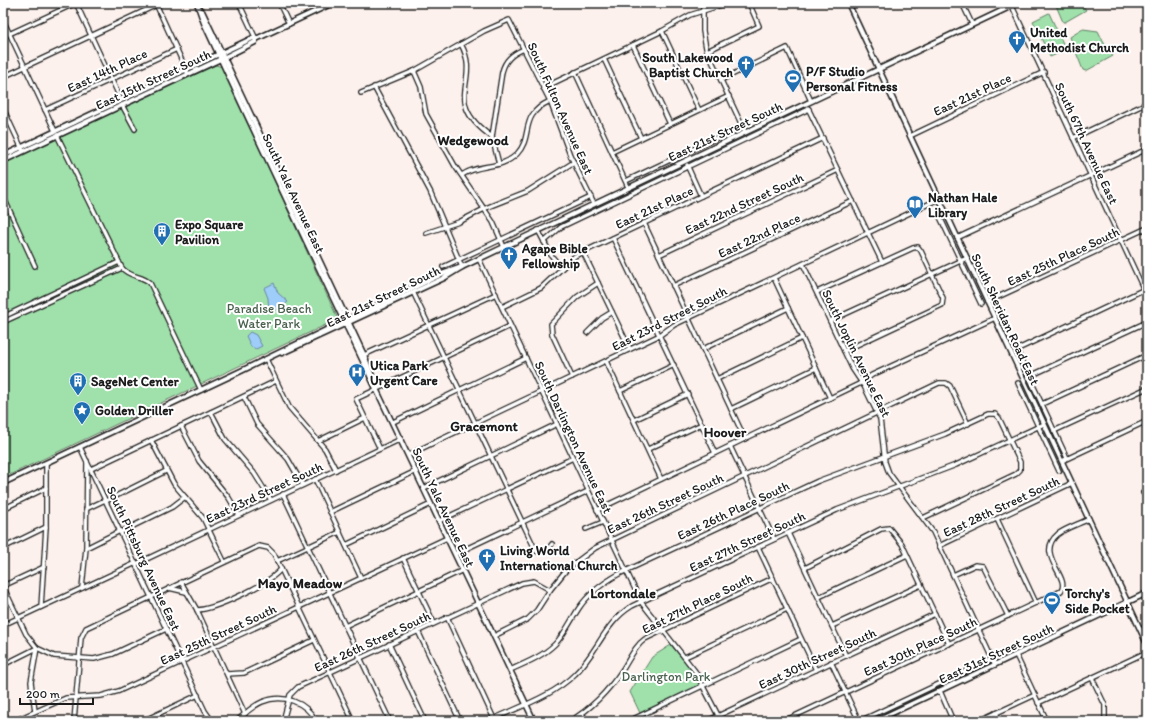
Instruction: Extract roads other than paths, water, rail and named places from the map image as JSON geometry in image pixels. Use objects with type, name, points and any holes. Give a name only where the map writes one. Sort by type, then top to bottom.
[{"type":"main road","name":"South Yale Avenue East","points":[[197,3],[534,721]]},
{"type":"main road","name":"East 15th Street South","points":[[22,149],[222,56],[253,38],[256,39],[333,3]]},
{"type":"main road","name":"South Sheridan Road East","points":[[848,3],[1147,644]]},
{"type":"main road","name":"East 21st Street South","points":[[3,483],[266,359],[297,347],[462,266],[1018,3]]},
{"type":"main road","points":[[4,155],[22,149]]},
{"type":"main road","points":[[3,161],[22,149]]},
{"type":"main road","name":"South Yale Avenue East","points":[[346,322],[364,356],[377,389]]},
{"type":"main road","name":"East 31st Street South","points":[[875,721],[1147,593]]},
{"type":"street","points":[[9,34],[76,3],[135,129]]},
{"type":"street","points":[[3,77],[156,4],[161,3]]},
{"type":"street","points":[[239,3],[256,39]]},
{"type":"street","points":[[280,3],[289,24]]},
{"type":"street","points":[[320,3],[322,8]]},
{"type":"street","points":[[703,3],[703,31],[708,50],[745,132]]},
{"type":"street","points":[[543,88],[662,31],[690,15],[728,3]]},
{"type":"street","points":[[708,50],[759,26],[749,3]]},
{"type":"street","points":[[962,3],[972,24]]},
{"type":"street","points":[[1005,3],[1008,8]]},
{"type":"street","points":[[156,4],[187,72]]},
{"type":"street","name":"South 67th Avenue East","points":[[1012,6],[1044,72],[1090,175],[1146,289]]},
{"type":"street","points":[[3,20],[122,268],[131,275],[143,278],[150,283],[201,390]]},
{"type":"street","name":"South Fulton Avenue East","points":[[461,44],[498,24],[509,20],[550,101],[574,162],[594,204]]},
{"type":"street","points":[[662,31],[699,110]]},
{"type":"street","points":[[361,93],[414,71],[461,44],[467,64],[464,89],[466,108],[477,126],[492,137]]},
{"type":"street","points":[[633,45],[670,124]]},
{"type":"street","points":[[721,80],[786,48],[811,101]]},
{"type":"street","name":"East 14th Place","points":[[45,110],[177,49]]},
{"type":"street","points":[[499,164],[492,137],[502,72],[508,59],[513,54],[524,49]]},
{"type":"street","points":[[604,58],[641,138]]},
{"type":"street","points":[[414,71],[421,87],[426,114],[462,175],[484,208],[504,247]]},
{"type":"street","points":[[575,72],[628,187]]},
{"type":"street","name":"East 21st Place","points":[[910,136],[1044,72]]},
{"type":"street","points":[[374,87],[430,191],[444,227],[462,266]]},
{"type":"street","points":[[612,152],[728,96]]},
{"type":"street","points":[[462,175],[478,167],[509,161],[518,152],[524,140],[531,116],[538,108],[550,101]]},
{"type":"street","points":[[806,103],[882,262]]},
{"type":"street","points":[[1073,138],[1147,103]]},
{"type":"street","points":[[3,108],[22,149]]},
{"type":"street","name":"East 21st Street South","points":[[544,242],[561,227],[809,109]]},
{"type":"street","name":"East 21st Street South","points":[[626,182],[742,126]]},
{"type":"street","name":"East 21st Place","points":[[502,307],[540,288],[561,268],[583,252],[823,138]]},
{"type":"street","points":[[957,238],[1147,148]]},
{"type":"street","points":[[685,161],[701,196]]},
{"type":"street","points":[[426,233],[459,222],[484,208],[528,191],[574,162]]},
{"type":"street","name":"East 22nd Street South","points":[[659,255],[838,170]]},
{"type":"street","points":[[3,196],[35,266]]},
{"type":"street","name":"East 21st Street South","points":[[443,267],[591,197]]},
{"type":"street","name":"East 23rd Street South","points":[[408,455],[630,350],[660,335],[670,327],[688,318],[939,199]]},
{"type":"street","name":"East 22nd Place","points":[[673,286],[853,201]]},
{"type":"street","name":"South Sheridan Road East","points":[[940,217],[981,304]]},
{"type":"street","points":[[644,223],[745,439]]},
{"type":"street","name":"East 25th Place South","points":[[987,302],[1147,228]]},
{"type":"street","points":[[538,230],[551,255],[561,268]]},
{"type":"street","points":[[613,238],[715,453]]},
{"type":"street","points":[[817,292],[918,247],[932,274],[943,303],[939,307],[844,351]]},
{"type":"street","points":[[583,252],[630,350]]},
{"type":"street","points":[[830,321],[967,258]]},
{"type":"street","name":"South Darlington Avenue East","points":[[479,259],[641,602],[685,657],[704,685],[721,721]]},
{"type":"street","points":[[3,317],[119,262]]},
{"type":"street","name":"South Joplin Avenue East","points":[[803,264],[852,368],[862,382],[877,413],[881,424],[885,456],[889,473],[923,518],[939,546],[995,664]]},
{"type":"street","points":[[3,322],[122,268]]},
{"type":"street","points":[[774,278],[830,398]]},
{"type":"street","points":[[572,377],[552,334],[551,324],[577,297],[598,283]]},
{"type":"street","name":"South Sheridan Road East","points":[[1067,458],[1018,351],[1020,347],[1146,289]]},
{"type":"street","points":[[411,291],[429,325],[490,456],[538,552],[549,548],[552,544]]},
{"type":"street","points":[[364,356],[496,294]]},
{"type":"street","points":[[702,348],[788,308]]},
{"type":"street","points":[[587,333],[602,318],[612,312]]},
{"type":"street","points":[[597,510],[830,398],[862,382],[872,375],[995,318]]},
{"type":"street","points":[[1023,379],[1147,322]]},
{"type":"street","points":[[380,449],[356,399],[510,326]]},
{"type":"street","points":[[717,379],[802,338]]},
{"type":"street","points":[[1042,404],[1147,355]]},
{"type":"street","points":[[393,422],[526,358]]},
{"type":"street","points":[[266,359],[294,414],[318,441],[336,470]]},
{"type":"street","points":[[606,361],[661,479]]},
{"type":"street","points":[[620,391],[674,365]]},
{"type":"street","points":[[731,408],[816,368]]},
{"type":"street","points":[[91,469],[276,381]]},
{"type":"street","name":"East 26th Street South","points":[[289,699],[295,688],[530,580],[538,582],[550,590],[574,563],[590,551],[940,383],[946,383],[951,388],[968,424]]},
{"type":"street","name":"South Sheridan Road East","points":[[1018,383],[1059,471]]},
{"type":"street","points":[[1054,431],[1147,388]]},
{"type":"street","points":[[634,420],[688,394]]},
{"type":"street","points":[[244,397],[257,424],[288,459],[303,485]]},
{"type":"street","points":[[211,412],[225,439],[259,479],[271,500]]},
{"type":"street","name":"East 26th Place South","points":[[510,670],[537,658],[550,648],[560,638],[590,596],[606,582],[626,571],[818,480],[968,424],[988,414],[995,414],[999,418],[1010,440]]},
{"type":"street","points":[[318,441],[365,418]]},
{"type":"street","name":"East 28th Street South","points":[[1062,461],[1147,421]]},
{"type":"street","points":[[424,488],[557,424]]},
{"type":"street","points":[[648,449],[702,424]]},
{"type":"street","name":"East 27th Street South","points":[[489,721],[494,720],[558,688],[574,675],[589,659],[616,618],[641,602],[843,507],[956,465],[1044,424]]},
{"type":"street","points":[[181,426],[199,461],[229,498],[239,515]]},
{"type":"street","name":"East 23rd Street South","points":[[3,625],[401,439]]},
{"type":"street","points":[[151,440],[166,471],[203,518],[224,561]]},
{"type":"street","points":[[923,518],[1016,474],[1020,469],[1020,462],[1010,440]]},
{"type":"street","points":[[730,446],[774,540]]},
{"type":"street","name":"South Pittsburg Avenue East","points":[[80,447],[166,629],[212,721]]},
{"type":"street","points":[[439,521],[573,458]]},
{"type":"street","points":[[82,588],[86,548],[87,460]]},
{"type":"street","points":[[41,608],[46,527],[46,463]]},
{"type":"street","points":[[86,509],[166,471]]},
{"type":"street","points":[[330,512],[416,471]]},
{"type":"street","points":[[315,480],[361,578]]},
{"type":"street","name":"East 28th Street South","points":[[939,546],[1072,483]]},
{"type":"street","points":[[3,509],[46,488]]},
{"type":"street","points":[[455,554],[588,491]]},
{"type":"street","points":[[283,494],[390,721]]},
{"type":"street","points":[[86,548],[172,507],[185,497]]},
{"type":"street","points":[[346,545],[432,504]]},
{"type":"street","points":[[997,519],[1036,602]]},
{"type":"street","name":"East 30th Place South","points":[[784,721],[1059,592],[1063,588],[1050,555],[1052,541],[1062,532],[1089,519]]},
{"type":"street","points":[[586,529],[603,522]]},
{"type":"street","points":[[3,548],[46,527]]},
{"type":"street","points":[[805,568],[881,529],[887,528],[891,530],[898,538],[949,644]]},
{"type":"street","points":[[277,561],[340,532]]},
{"type":"street","points":[[788,532],[846,656]]},
{"type":"street","name":"East 25th Street South","points":[[14,721],[56,701],[76,696],[101,696],[114,693],[447,538]]},
{"type":"street","points":[[74,721],[81,638],[86,628],[256,546],[262,546],[271,550],[277,561],[353,721]]},
{"type":"street","points":[[758,547],[816,670]]},
{"type":"street","points":[[819,597],[907,556]]},
{"type":"street","points":[[403,558],[434,623]]},
{"type":"street","points":[[953,575],[975,565],[982,565],[986,569],[1008,616]]},
{"type":"street","points":[[44,567],[3,586],[27,637],[37,648],[54,656],[94,659],[106,657],[166,629]]},
{"type":"street","points":[[197,610],[212,607],[267,581],[281,569]]},
{"type":"street","points":[[345,626],[463,570]]},
{"type":"street","name":"East 27th Place South","points":[[570,721],[596,703],[611,687],[642,641],[662,630],[773,578]]},
{"type":"street","points":[[181,582],[197,610],[246,714]]},
{"type":"street","points":[[832,626],[921,585]]},
{"type":"street","points":[[168,588],[177,589],[187,593]]},
{"type":"street","points":[[494,636],[518,626],[528,619],[537,610],[550,590]]},
{"type":"street","points":[[685,657],[787,609]]},
{"type":"street","name":"East 30th Street South","points":[[707,721],[935,614]]},
{"type":"street","points":[[447,617],[494,720]]},
{"type":"street","points":[[418,631],[460,721]]},
{"type":"street","points":[[227,674],[244,674],[314,640]]},
{"type":"street","points":[[629,721],[801,640]]},
{"type":"street","points":[[389,644],[425,721]]},
{"type":"street","points":[[3,665],[37,648]]},
{"type":"street","points":[[35,711],[31,682],[37,648]]},
{"type":"street","points":[[1038,703],[1147,652]]},
{"type":"street","points":[[1016,655],[1047,721]]},
{"type":"street","name":"East 31st Street South","points":[[860,721],[992,659]]},
{"type":"street","points":[[831,662],[860,721]]},
{"type":"street","points":[[1092,678],[1105,705],[1105,721]]},
{"type":"street","points":[[940,691],[953,721]]},
{"type":"street","points":[[145,721],[198,695]]},
{"type":"street","points":[[979,721],[1034,695]]},
{"type":"street","points":[[237,721],[266,701],[276,698],[289,699],[302,705],[316,721]]},
{"type":"street","points":[[283,721],[289,699]]},
{"type":"street","points":[[3,711],[8,721]]},
{"type":"street","points":[[996,713],[1000,721]]},
{"type":"street","points":[[582,714],[587,721]]},
{"type":"water","points":[[274,283],[278,293],[288,302],[279,309],[269,311],[268,298],[264,288]]},
{"type":"water","points":[[250,332],[256,335],[262,346],[256,349],[251,347],[246,336]]},
{"type":"place","name":"United Methodist Church","points":[[1017,54]]},
{"type":"place","name":"South Lakewood Baptist Church","points":[[746,79]]},
{"type":"place","name":"P/F Studio Personal Fitness","points":[[793,93]]},
{"type":"place","name":"Nathan Hale Library","points":[[915,219]]},
{"type":"place","name":"Expo Square Pavilion","points":[[162,246]]},
{"type":"place","name":"Agape Bible Fellowship","points":[[509,270]]},
{"type":"place","name":"Utica Park Urgent Care","points":[[357,387]]},
{"type":"place","name":"SageNet Center","points":[[78,396]]},
{"type":"place","name":"Golden Driller","points":[[82,425]]},
{"type":"place","name":"Living World International Church","points":[[487,572]]},
{"type":"place","name":"Torchy's Side Pocket","points":[[1052,615]]},
{"type":"district","name":"Wedgewood","points":[[473,140]]},
{"type":"district","name":"Gracemont","points":[[484,426]]},
{"type":"district","name":"Hoover","points":[[725,432]]},
{"type":"district","name":"Mayo Meadow","points":[[300,583]]},
{"type":"district","name":"Lortondale","points":[[623,593]]},
{"type":"park label","name":"Paradise Beach Water Park","points":[[269,316]]},
{"type":"park label","name":"Darlington Park","points":[[666,676]]}]
